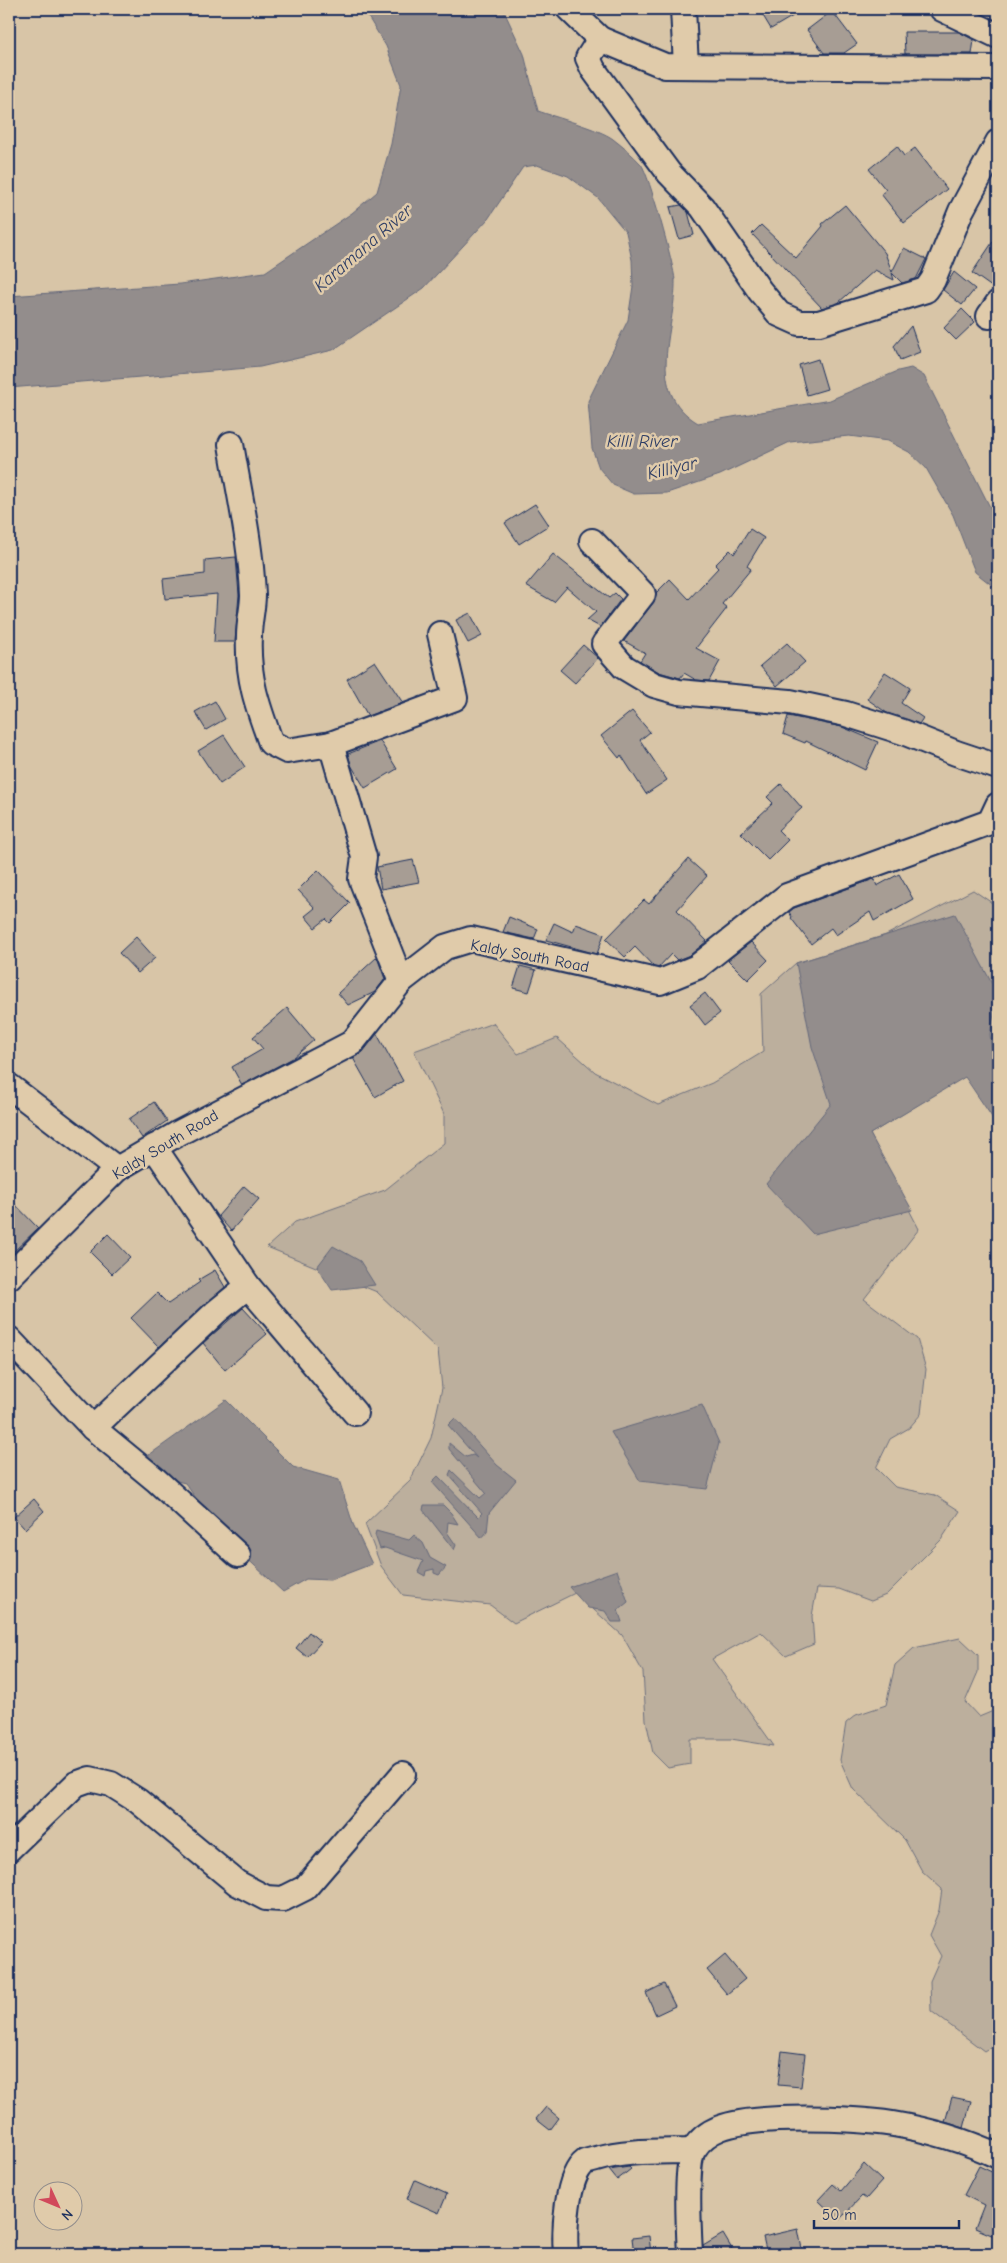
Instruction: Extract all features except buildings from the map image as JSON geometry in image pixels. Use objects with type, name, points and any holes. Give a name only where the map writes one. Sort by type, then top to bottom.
[{"type":"street","points":[[569,9],[600,39],[665,66],[998,68]]},
{"type":"street","points":[[683,9],[686,66]]},
{"type":"street","points":[[942,9],[998,36]]},
{"type":"street","points":[[600,39],[588,58],[593,69],[670,173],[702,207],[760,291],[779,314],[799,323],[819,323],[926,290],[933,280],[961,211],[998,142]]},
{"type":"street","points":[[231,444],[253,596],[249,636],[249,676],[258,709],[271,743],[287,751],[331,744],[455,698],[440,634]]},
{"type":"street","points":[[592,541],[642,594],[604,644],[624,667],[654,684],[678,692],[790,702],[846,714],[902,732],[998,768]]},
{"type":"street","points":[[331,744],[364,857],[361,879],[401,981]]},
{"type":"street","name":"Kaldy South Road","points":[[9,1277],[117,1169],[154,1147],[352,1043],[401,981],[445,948],[470,939],[660,982],[697,967],[787,896],[990,822],[998,805]]},
{"type":"street","points":[[9,1086],[117,1169]]},
{"type":"street","points":[[154,1147],[248,1286],[355,1413]]},
{"type":"street","points":[[93,1428],[216,1312],[248,1286]]},
{"type":"street","points":[[9,1339],[93,1428],[156,1480],[238,1555]]},
{"type":"street","points":[[9,1849],[76,1784],[90,1779],[111,1784],[138,1801],[237,1883],[266,1898],[283,1899],[305,1888],[403,1774]]},
{"type":"street","points":[[690,2254],[690,2174],[692,2151],[700,2140],[719,2128],[751,2121],[828,2120],[894,2124],[970,2143],[998,2156]]},
{"type":"street","points":[[566,2254],[566,2231],[570,2194],[574,2177],[585,2162],[634,2152],[692,2151]]},
{"type":"shaded area","points":[[973,890],[998,907],[998,1070],[965,1076],[870,1134],[919,1229],[864,1299],[917,1339],[926,1369],[921,1414],[909,1428],[890,1439],[876,1468],[895,1487],[935,1495],[960,1511],[941,1540],[886,1595],[871,1601],[839,1589],[817,1588],[812,1616],[814,1644],[786,1656],[761,1632],[712,1659],[774,1746],[731,1739],[690,1739],[690,1764],[668,1768],[653,1753],[646,1720],[643,1672],[622,1635],[575,1593],[514,1623],[490,1605],[403,1595],[381,1566],[365,1524],[410,1481],[431,1438],[442,1388],[438,1350],[377,1292],[267,1247],[295,1222],[385,1190],[444,1143],[444,1114],[414,1051],[493,1023],[518,1054],[557,1038],[595,1072],[658,1105],[712,1083],[763,1052],[761,994],[796,963],[886,935]]},
{"type":"shaded area","points":[[960,1638],[978,1655],[978,1672],[965,1702],[979,1717],[998,1709],[998,2042],[984,2051],[931,2011],[930,1981],[941,1956],[929,1935],[939,1910],[942,1889],[922,1871],[905,1840],[853,1789],[840,1760],[846,1723],[856,1715],[886,1705],[895,1665],[914,1648]]},
{"type":"water","points":[[363,9],[503,9],[524,54],[538,111],[607,135],[641,164],[650,184],[661,220],[675,280],[666,358],[667,377],[671,394],[681,409],[698,423],[830,400],[898,371],[911,368],[924,376],[998,523],[998,590],[975,572],[953,515],[926,468],[909,452],[888,441],[849,436],[790,442],[720,475],[667,493],[634,494],[613,485],[599,468],[592,448],[588,401],[628,320],[633,286],[632,260],[626,232],[598,198],[568,176],[537,165],[523,167],[488,219],[424,288],[333,350],[260,367],[9,388],[9,296],[180,284],[265,272],[352,213],[377,192],[391,144],[401,85],[386,46]]},
{"type":"water","points":[[955,914],[998,995],[990,1034],[994,1068],[998,1069],[998,1126],[965,1077],[870,1134],[912,1210],[813,1234],[766,1184],[831,1104],[812,1047],[796,963]]},
{"type":"water","points":[[333,1246],[360,1261],[375,1285],[332,1290],[317,1267]]},
{"type":"water","points":[[226,1400],[293,1467],[339,1480],[353,1524],[372,1564],[330,1580],[306,1579],[283,1592],[226,1539],[185,1483],[143,1472],[149,1455]]},
{"type":"water","points":[[702,1405],[719,1443],[707,1489],[640,1481],[611,1432]]},
{"type":"water","points":[[455,1418],[497,1465],[516,1480],[489,1513],[487,1532],[482,1538],[432,1482],[438,1476],[478,1517],[482,1513],[449,1475],[451,1470],[480,1498],[486,1493],[449,1449],[449,1443],[466,1457],[473,1455],[477,1458],[448,1425]]},
{"type":"water","points":[[424,1505],[443,1505],[451,1513],[458,1524],[448,1522],[447,1532],[456,1545],[454,1550],[423,1510]]},
{"type":"water","points":[[376,1531],[409,1540],[414,1535],[423,1543],[430,1558],[446,1567],[439,1575],[434,1573],[434,1569],[426,1571],[425,1576],[418,1572],[423,1561],[385,1548],[380,1549],[375,1535]]},
{"type":"water","points":[[617,1570],[628,1602],[618,1610],[622,1622],[612,1622],[605,1611],[588,1608],[569,1587]]},
{"type":"water label","name":"Karamana River","points":[[363,248]]},
{"type":"water label","name":"Killi River","points":[[642,441]]},
{"type":"water label","name":"Killiyar","points":[[672,468]]}]
